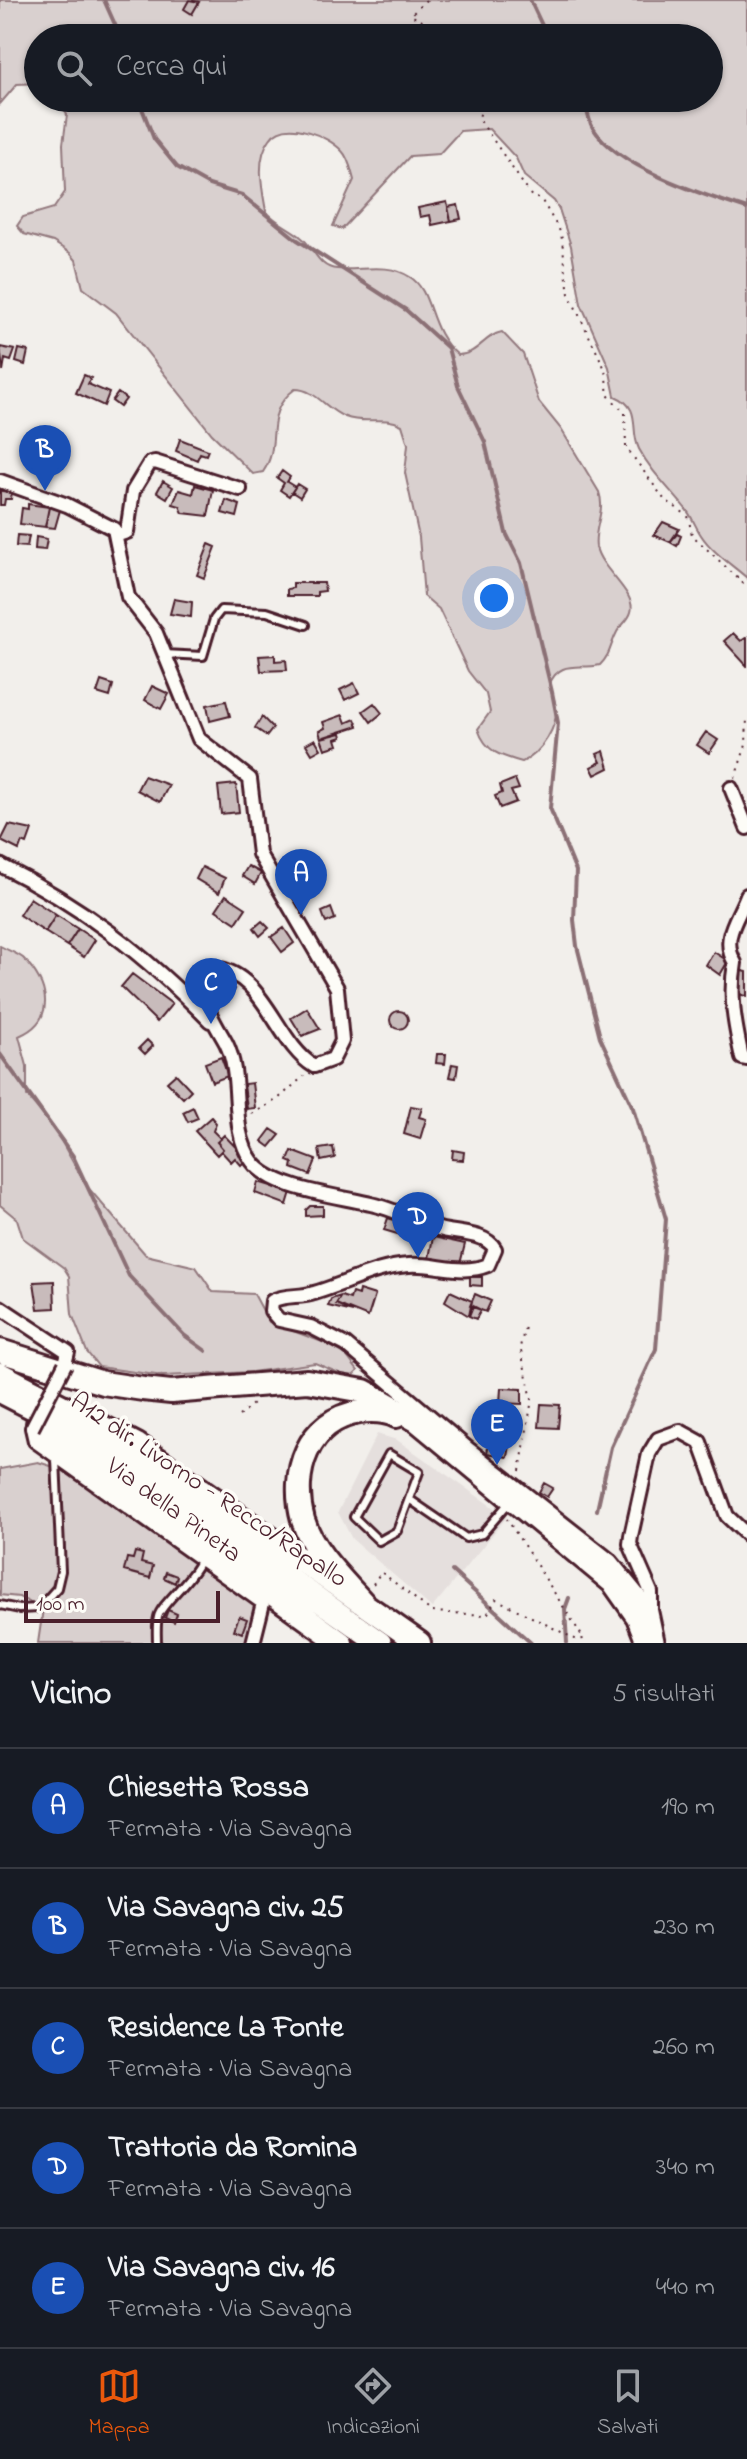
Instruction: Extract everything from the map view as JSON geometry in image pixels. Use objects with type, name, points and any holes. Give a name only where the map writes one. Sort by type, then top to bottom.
[{"type":"highway","points":[[0,1351],[103,1383],[143,1389],[171,1392],[307,1381],[364,1391],[418,1421],[614,1583],[638,1617],[648,1643]]},
{"type":"highway","points":[[0,1374],[137,1445],[366,1597]]},
{"type":"highway","name":"A12 dir. Livorno - Recco/Rapallo","points":[[0,1391],[86,1435],[380,1643]]},
{"type":"highway","points":[[0,1400],[67,1443],[341,1643]]},
{"type":"highway","points":[[419,1643],[366,1597],[313,1542],[299,1501],[298,1476],[304,1454],[316,1434],[332,1420],[367,1411],[392,1413],[505,1508],[611,1590],[627,1611],[640,1643]]},
{"type":"street","points":[[118,535],[127,532],[133,491],[150,463],[240,489]]},
{"type":"street","points":[[0,481],[67,505],[108,524],[118,535],[128,597],[156,633],[199,739],[250,779],[259,854],[337,988],[342,1041],[333,1059],[314,1066],[300,1058],[279,1021],[247,985],[228,970],[215,968],[204,978],[202,988],[232,1055],[241,1135],[252,1161],[269,1176],[295,1186],[358,1199],[492,1244],[493,1258],[488,1265],[473,1271],[413,1264],[391,1266],[310,1295],[283,1296],[272,1301],[271,1311],[279,1320],[311,1327],[346,1345],[611,1561],[651,1610]]},
{"type":"street","points":[[731,788],[747,828]]},
{"type":"street","points":[[0,865],[58,894],[112,930],[163,973],[218,1029]]},
{"type":"street","points":[[747,895],[730,932],[728,951],[735,963],[730,988],[736,1029],[742,1058],[747,1059]]},
{"type":"street","name":"Via della Pineta","points":[[0,1307],[68,1352],[65,1364],[32,1428],[35,1441],[263,1603],[253,1643]]},
{"type":"street","points":[[658,1643],[651,1610],[651,1592],[630,1544],[649,1454],[658,1439],[680,1431],[700,1442],[727,1516],[747,1535]]},
{"type":"lane","points":[[164,654],[203,656],[214,619],[221,610],[267,612],[306,625]]},
{"type":"lane","points":[[389,1454],[419,1472],[409,1499],[397,1531],[379,1541],[354,1517],[389,1454]]},
{"type":"lane","points":[[0,1605],[19,1609],[39,1608],[57,1588],[61,1571],[56,1455]]},
{"type":"lane","points":[[409,1499],[466,1538],[482,1534],[505,1508]]},
{"type":"lane","points":[[157,1643],[158,1617],[163,1607],[193,1576],[200,1561]]},
{"type":"path","points":[[426,0],[411,15],[428,24]]},
{"type":"path","points":[[480,112],[479,119],[532,197],[541,199],[561,233],[569,294],[605,369],[608,395],[625,413],[626,447],[664,499],[688,516],[692,535],[747,587]]},
{"type":"path","points":[[731,788],[746,745],[747,717]]},
{"type":"path","points":[[239,1117],[250,1115],[278,1099],[314,1066]]},
{"type":"path","points":[[508,1480],[520,1475],[532,1399],[521,1358],[525,1327]]},
{"type":"path","points":[[366,1597],[381,1572],[432,1612],[487,1615],[496,1599],[577,1640],[584,1639],[505,1508]]},
{"type":"shaded area","points":[[0,0],[747,0],[747,578],[705,541],[687,511],[639,449],[632,413],[624,401],[615,396],[609,367],[581,304],[571,246],[559,209],[524,176],[516,158],[489,129],[460,131],[439,154],[410,156],[342,229],[333,226],[354,180],[350,164],[336,145],[306,131],[286,129],[270,139],[265,147],[261,174],[266,211],[306,241],[325,265],[337,269],[392,270],[401,272],[418,284],[441,334],[458,355],[471,352],[502,332],[523,354],[539,402],[561,429],[599,492],[601,506],[596,547],[604,564],[629,597],[631,612],[600,665],[570,667],[553,677],[549,685],[556,711],[552,729],[536,753],[522,762],[495,752],[481,737],[478,729],[490,712],[486,694],[468,671],[439,609],[424,596],[419,537],[405,473],[408,444],[402,425],[345,417],[309,392],[295,389],[278,408],[269,461],[263,472],[253,474],[212,434],[116,313],[83,288],[76,260],[70,253],[53,242],[24,234],[17,226],[23,217],[54,208],[65,192],[66,112],[723,112],[723,24],[24,24],[24,84],[17,84],[0,104]]},
{"type":"shaded area","points":[[0,946],[23,958],[43,989],[45,1000],[40,1020],[19,1036],[27,1066],[27,1096],[54,1128],[85,1184],[146,1255],[196,1267],[213,1292],[254,1294],[269,1322],[345,1354],[358,1371],[351,1378],[315,1363],[252,1372],[163,1376],[99,1367],[87,1352],[72,1314],[69,1276],[64,1268],[23,1238],[17,1219],[0,1205]]},
{"type":"shaded area","points":[[377,1434],[397,1440],[507,1517],[432,1608],[352,1539],[338,1512]]},
{"type":"shaded area","points":[[38,1462],[70,1472],[140,1525],[252,1598],[256,1613],[248,1643],[38,1643],[43,1609],[19,1597],[0,1595],[0,1469]]},
{"type":"building","points":[[189,0],[199,2],[192,14],[184,9]]},
{"type":"building","points":[[447,202],[451,221],[432,225],[430,215],[420,217],[418,208]]},
{"type":"building","points":[[458,205],[461,219],[451,221],[448,207]]},
{"type":"building","points":[[0,347],[15,350],[11,361],[5,359],[3,371]]},
{"type":"building","points":[[19,349],[28,351],[25,365],[16,362]]},
{"type":"building","points":[[84,375],[91,378],[88,384],[109,393],[104,406],[76,393]]},
{"type":"building","points":[[118,393],[126,399],[120,407],[112,401]]},
{"type":"building","points":[[180,439],[208,450],[206,455],[200,453],[197,460],[176,451]]},
{"type":"building","points":[[282,471],[290,477],[287,482],[295,487],[289,496],[280,490],[284,483],[277,478]]},
{"type":"building","points":[[163,481],[173,487],[167,498],[157,492]]},
{"type":"building","points":[[297,484],[305,489],[300,497],[292,492]]},
{"type":"building","points":[[195,485],[213,490],[208,516],[183,513],[180,506],[173,504],[179,490],[193,494]]},
{"type":"building","points":[[0,487],[2,491],[12,492],[11,499],[5,499],[4,505],[0,505]]},
{"type":"building","points":[[226,500],[240,505],[237,517],[222,513]]},
{"type":"building","points":[[28,504],[49,507],[45,527],[20,524],[22,508],[28,509]]},
{"type":"building","points":[[49,507],[60,510],[55,528],[45,527]]},
{"type":"building","points":[[663,522],[679,529],[670,542],[654,535]]},
{"type":"building","points":[[677,534],[681,536],[677,546],[670,542]]},
{"type":"building","points":[[17,535],[29,536],[27,547],[16,546]]},
{"type":"building","points":[[36,537],[47,539],[45,550],[35,549]]},
{"type":"building","points":[[209,544],[216,547],[204,578],[197,575]]},
{"type":"building","points":[[293,583],[324,583],[325,591],[317,592],[317,596],[287,596],[287,589],[293,588]]},
{"type":"building","points":[[174,599],[192,602],[191,617],[170,614]]},
{"type":"building","points":[[733,633],[741,641],[747,637],[747,666],[724,641]]},
{"type":"building","points":[[275,655],[275,661],[286,660],[287,670],[261,671],[259,656]]},
{"type":"building","points":[[101,681],[113,685],[110,697],[97,693]]},
{"type":"building","points":[[354,683],[359,693],[345,700],[340,690]]},
{"type":"building","points":[[152,686],[169,694],[161,709],[145,700]]},
{"type":"building","points":[[226,701],[230,716],[210,721],[207,705]]},
{"type":"building","points":[[374,703],[382,713],[371,722],[363,711]]},
{"type":"building","points":[[343,715],[346,723],[355,719],[358,726],[321,738],[319,731],[325,728],[323,722]]},
{"type":"building","points":[[262,717],[273,728],[267,736],[255,728]]},
{"type":"building","points":[[706,732],[718,740],[709,753],[697,745]]},
{"type":"building","points":[[341,733],[342,737],[336,739],[338,745],[325,749],[321,738]]},
{"type":"building","points":[[315,739],[321,749],[312,754],[306,744]]},
{"type":"building","points":[[604,751],[609,768],[595,775],[591,767],[601,762],[597,754]]},
{"type":"building","points":[[144,776],[169,785],[160,802],[137,790]]},
{"type":"building","points":[[515,779],[519,789],[511,791],[516,802],[500,808],[495,796],[502,793],[500,785]]},
{"type":"building","points":[[236,784],[239,812],[221,814],[218,786]]},
{"type":"building","points":[[9,825],[32,830],[27,844],[22,842],[19,850],[1,841]]},
{"type":"building","points":[[289,865],[302,866],[302,873],[317,874],[316,890],[285,889]]},
{"type":"building","points":[[248,866],[261,873],[255,884],[242,876]]},
{"type":"building","points":[[202,867],[225,878],[219,893],[196,879]]},
{"type":"building","points":[[226,895],[246,908],[236,923],[216,910]]},
{"type":"building","points":[[30,898],[56,915],[45,932],[19,915]]},
{"type":"building","points":[[331,908],[335,919],[326,923],[322,912]]},
{"type":"building","points":[[56,915],[78,929],[67,946],[45,932]]},
{"type":"building","points":[[262,921],[269,928],[260,936],[254,928]]},
{"type":"building","points":[[284,928],[294,943],[282,952],[271,937]]},
{"type":"building","points":[[78,929],[95,940],[84,957],[67,946]]},
{"type":"building","points":[[714,952],[728,961],[720,975],[706,965]]},
{"type":"building","points":[[735,969],[747,972],[747,996],[732,993]]},
{"type":"building","points":[[132,974],[172,1004],[157,1022],[121,987]]},
{"type":"building","points":[[218,978],[235,989],[226,1003],[209,992]]},
{"type":"building","points":[[307,1008],[320,1029],[302,1036],[291,1018]]},
{"type":"building","points":[[399,1011],[408,1020],[399,1029],[390,1020]]},
{"type":"building","points":[[147,1040],[153,1046],[145,1054],[139,1048]]},
{"type":"building","points":[[437,1054],[446,1054],[445,1064],[436,1063]]},
{"type":"building","points":[[221,1057],[228,1076],[212,1082],[205,1063]]},
{"type":"building","points":[[452,1064],[458,1065],[456,1078],[449,1077]]},
{"type":"building","points":[[176,1074],[191,1090],[183,1098],[167,1082]]},
{"type":"building","points":[[252,1083],[255,1108],[247,1109],[244,1084]]},
{"type":"building","points":[[411,1106],[422,1108],[419,1117],[426,1119],[420,1139],[404,1134]]},
{"type":"building","points":[[193,1107],[198,1118],[188,1122],[183,1112]]},
{"type":"building","points":[[211,1117],[216,1123],[213,1131],[221,1139],[217,1142],[223,1149],[217,1155],[195,1131]]},
{"type":"building","points":[[271,1129],[280,1135],[270,1147],[262,1141]]},
{"type":"building","points":[[224,1135],[247,1159],[241,1165],[235,1158],[231,1162],[221,1151],[223,1149],[217,1142]]},
{"type":"building","points":[[333,1147],[335,1158],[321,1161],[319,1149]]},
{"type":"building","points":[[453,1150],[464,1152],[463,1160],[452,1159]]},
{"type":"building","points":[[292,1151],[316,1160],[310,1175],[292,1168],[293,1163],[288,1161]]},
{"type":"building","points":[[258,1182],[291,1192],[287,1205],[255,1193]]},
{"type":"building","points":[[310,1206],[323,1206],[323,1215],[306,1216]]},
{"type":"building","points":[[388,1218],[407,1224],[404,1236],[384,1230]]},
{"type":"building","points":[[433,1237],[465,1244],[460,1264],[429,1258]]},
{"type":"building","points":[[470,1277],[482,1277],[482,1286],[470,1285]]},
{"type":"building","points":[[54,1281],[55,1308],[38,1309],[34,1282]]},
{"type":"building","points":[[359,1290],[375,1295],[368,1317],[336,1304],[341,1296],[350,1299],[352,1293],[358,1295]]},
{"type":"building","points":[[450,1291],[472,1301],[469,1316],[445,1301]]},
{"type":"building","points":[[475,1294],[491,1301],[486,1312],[470,1306]]},
{"type":"building","points":[[341,1296],[336,1304],[353,1312],[328,1306],[331,1299]]},
{"type":"building","points":[[473,1306],[481,1310],[476,1319],[469,1316]]},
{"type":"building","points":[[501,1388],[522,1389],[522,1404],[500,1403]]},
{"type":"building","points":[[541,1404],[560,1405],[558,1428],[539,1427]]},
{"type":"building","points":[[490,1436],[511,1440],[508,1457],[487,1453]]},
{"type":"building","points":[[544,1483],[553,1488],[547,1497],[539,1492]]},
{"type":"building","points":[[135,1552],[143,1554],[141,1563],[153,1566],[150,1578],[124,1571],[127,1558],[133,1559]]},
{"type":"building","points":[[166,1572],[177,1576],[175,1583],[164,1578]]},
{"type":"building","points":[[168,1610],[177,1614],[174,1622],[165,1618]]},
{"type":"building","points":[[239,1616],[247,1619],[242,1633],[234,1630]]},
{"type":"waterway","points":[[104,0],[115,24]]},
{"type":"waterway","points":[[530,0],[541,24]]},
{"type":"waterway","points":[[143,112],[154,139],[177,167],[209,185],[242,195],[296,239],[406,310],[448,348],[458,386],[485,442],[506,533],[521,563],[558,723],[550,808],[576,871],[574,920],[577,946],[600,1037],[633,1108],[666,1219],[656,1349],[611,1447],[597,1510]]},
{"type":"waterway","points":[[587,112],[593,128],[605,142],[641,168],[747,209]]},
{"type":"waterway","points":[[0,1054],[73,1156],[129,1276],[184,1335],[206,1351]]},
{"type":"waterway","points":[[452,1571],[531,1643]]},
{"type":"waterway","points":[[567,1643],[565,1609],[569,1598]]},
{"type":"place","name":"Via Savagna civ. 25","points":[[45,491]]},
{"type":"place","name":"Chiesetta Rossa","points":[[301,915]]},
{"type":"place","name":"Residence La Fonte","points":[[211,1024]]},
{"type":"place","name":"Trattoria da Romina","points":[[418,1258]]},
{"type":"place","name":"Via Savagna civ. 16","points":[[497,1465]]}]
